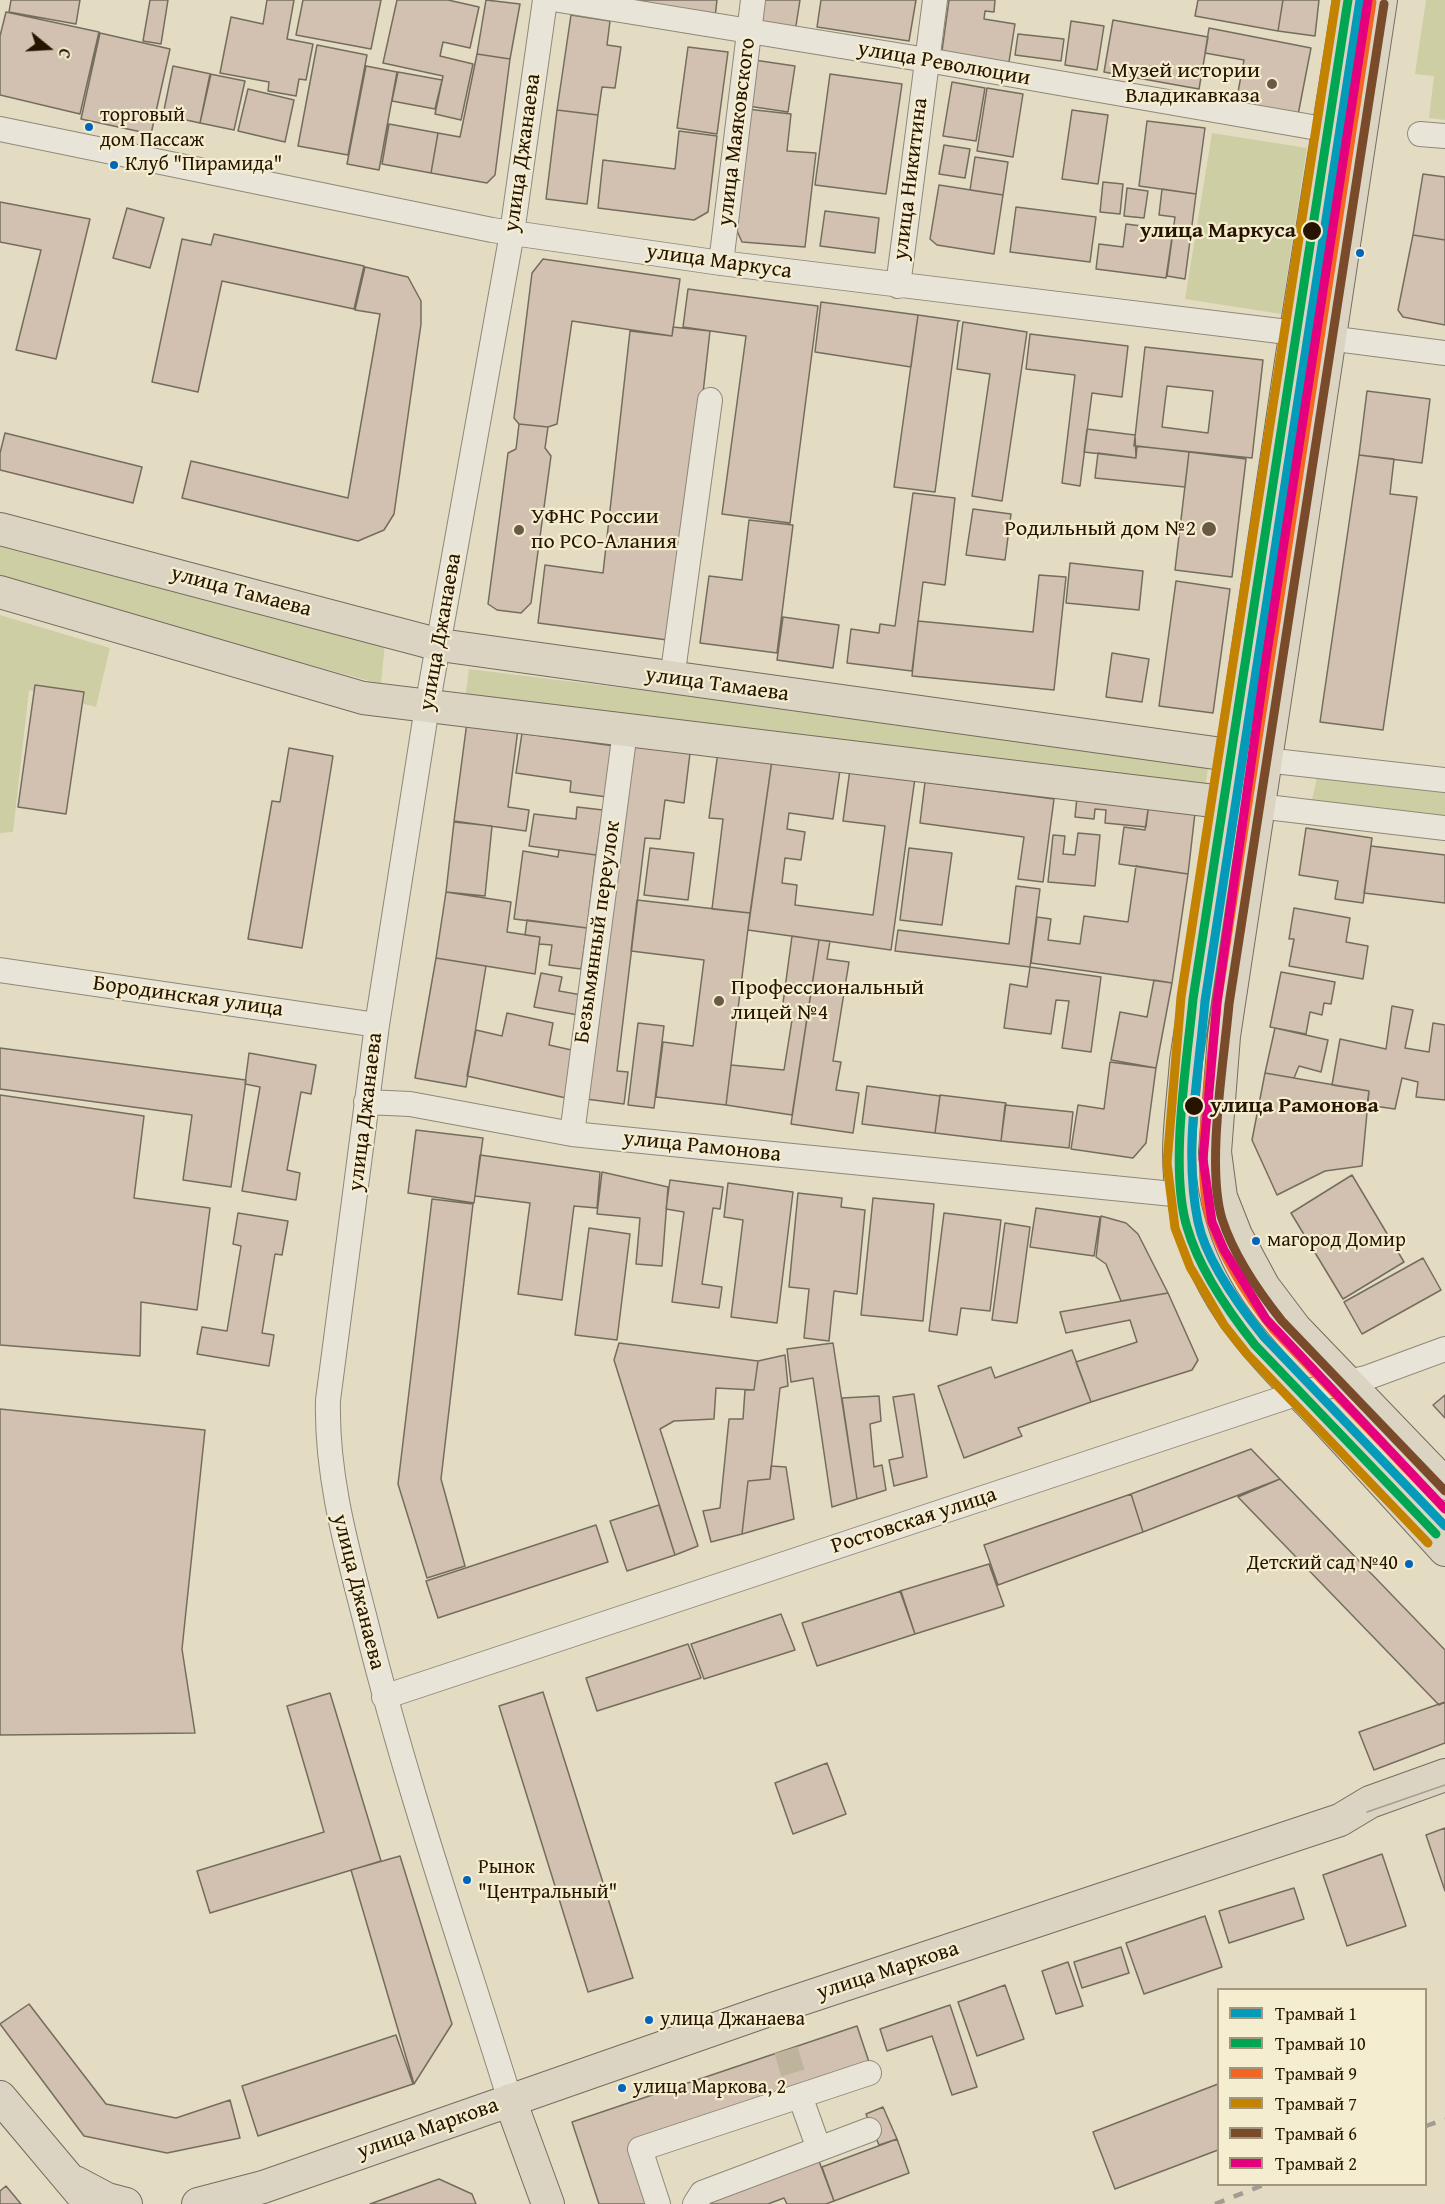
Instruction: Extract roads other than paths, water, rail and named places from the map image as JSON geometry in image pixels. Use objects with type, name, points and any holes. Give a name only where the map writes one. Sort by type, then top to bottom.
[{"type":"main road","points":[[1349,0],[1231,756],[1186,1061],[1180,1158],[1183,1195],[1195,1248],[1222,1302],[1299,1393],[1445,1550]]},
{"type":"main road","points":[[1381,0],[1224,1036],[1215,1152],[1221,1197],[1236,1235],[1264,1287],[1295,1328],[1445,1485]]},
{"type":"main road","name":"улица Маркуса","points":[[1296,333],[1328,338]]},
{"type":"main road","name":"улица Тамаева","points":[[0,529],[440,645],[1265,760]]},
{"type":"main road","points":[[0,592],[363,698],[1258,806]]},
{"type":"main road","name":"улица Маркова","points":[[203,2203],[263,2187],[510,2100],[1340,1820],[1370,1802],[1445,1775]]},
{"type":"main road","name":"улица Маркова","points":[[1340,1820],[1372,1819],[1445,1794]]},
{"type":"main road","points":[[0,2097],[82,2193],[126,2204]]},
{"type":"main road","name":"улица Джанаева","points":[[510,2100],[548,2204]]},
{"type":"street","name":"улица Джанаева","points":[[510,2100],[384,1697],[338,1515],[327,1439],[328,1400],[377,1025],[427,707],[440,645],[512,233],[545,0]]},
{"type":"street","name":"улица Революции","points":[[559,0],[927,60],[1329,130]]},
{"type":"street","name":"улица Маяковского","points":[[721,263],[753,0]]},
{"type":"street","name":"улица Никитина","points":[[898,286],[935,0]]},
{"type":"street","name":"улица Маркуса","points":[[0,129],[216,175],[512,233],[898,286],[1296,333]]},
{"type":"street","points":[[1420,134],[1445,136]]},
{"type":"street","name":"улица Маркуса","points":[[1328,338],[1445,353]]},
{"type":"street","points":[[672,679],[710,400]]},
{"type":"street","name":"Безымянный переулок","points":[[572,1134],[625,731]]},
{"type":"street","name":"улица Тамаева","points":[[1265,760],[1445,780]]},
{"type":"street","points":[[1258,806],[1445,828]]},
{"type":"street","name":"Бородинская улица","points":[[0,970],[377,1025]]},
{"type":"street","name":"улица Рамонова","points":[[366,1102],[410,1104],[572,1134],[1183,1195]]},
{"type":"street","name":"Ростовская улица","points":[[384,1697],[1299,1393],[1348,1382],[1445,1349]]},
{"type":"street","points":[[658,2204],[640,2149],[869,2073]]},
{"type":"street","points":[[800,2096],[819,2149]]},
{"type":"street","points":[[695,2204],[702,2193],[869,2130]]},
{"type":"tunnel","points":[[786,2050],[800,2096]]},
{"type":"tram line","name":"7","points":[[1336,0],[1181,997],[1167,1163],[1175,1228],[1190,1267],[1224,1325],[1247,1354],[1428,1543]]},
{"type":"tram line","name":"10","points":[[1348,0],[1193,999],[1181,1114],[1180,1175],[1182,1203],[1192,1243],[1215,1289],[1235,1318],[1255,1345],[1436,1534]]},
{"type":"tram line","name":"1","points":[[1360,0],[1205,1001],[1194,1112],[1192,1167],[1194,1195],[1202,1237],[1216,1267],[1245,1312],[1264,1337],[1445,1526]]},
{"type":"tram line","name":"2","points":[[1368,0],[1266,659],[1217,1002],[1203,1159],[1212,1222],[1224,1250],[1266,1319],[1445,1509]]},
{"type":"tram line","name":"9","points":[[1372,2],[1217,1003],[1205,1114],[1204,1174],[1206,1200],[1216,1236],[1230,1265],[1255,1304],[1273,1329],[1445,1509]]},
{"type":"tram line","name":"6","points":[[1384,4],[1229,1004],[1218,1113],[1216,1171],[1218,1197],[1227,1233],[1240,1260],[1264,1298],[1282,1321],[1445,1491]]},
{"type":"tram line","points":[[1367,1812],[1445,1785]]},
{"type":"railway","points":[[1427,2126],[1445,2119]]},
{"type":"railway","points":[[1215,2204],[1261,2186]]},
{"type":"place","name":"Музей истории Владикавказа","points":[[1272,84]]},
{"type":"place","name":"торговый дом Пассаж","points":[[89,127]]},
{"type":"place","name":"Клуб \"Пирамида\"","points":[[114,165]]},
{"type":"place","name":"улица Маркуса","points":[[1312,231]]},
{"type":"place","name":"Родильный дом №2","points":[[1209,529]]},
{"type":"place","name":"УФНС России по РСО-Алания","points":[[519,530]]},
{"type":"place","name":"Профессиональный лицей №4","points":[[719,1001]]},
{"type":"place","name":"улица Рамонова","points":[[1194,1106]]},
{"type":"place","name":"магород Домир","points":[[1256,1241]]},
{"type":"place","name":"Детский сад №40","points":[[1409,1564]]},
{"type":"place","name":"Рынок \"Центральный\"","points":[[467,1880]]},
{"type":"place","name":"улица Джанаева","points":[[649,2020]]},
{"type":"place","name":"улица Маркова, 2","points":[[622,2088]]}]
